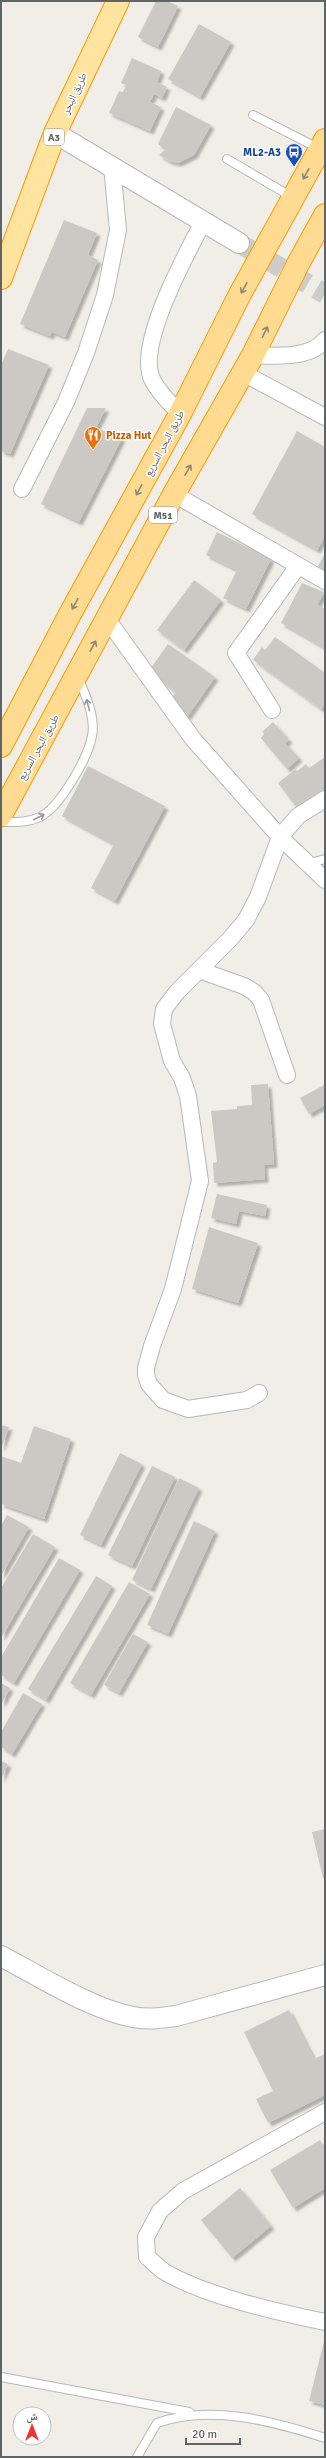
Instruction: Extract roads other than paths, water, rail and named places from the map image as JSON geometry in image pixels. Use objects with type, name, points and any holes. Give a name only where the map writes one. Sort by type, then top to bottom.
[{"type":"highway","name":"طريق البحر","points":[[4,265],[55,132],[118,1]]},
{"type":"highway","name":"طريق البحر السريع","points":[[1,746],[70,614],[180,414],[240,294],[323,144]]},
{"type":"highway","name":"طريق البحر السريع","points":[[1,815],[108,620],[174,494],[248,364],[298,264],[325,215]]},
{"type":"street","points":[[55,132],[239,243]]},
{"type":"street","points":[[22,489],[66,402],[86,353],[105,295],[118,230],[112,166]]},
{"type":"street","points":[[180,414],[152,381],[149,358],[152,338],[163,306],[203,222]]},
{"type":"street","points":[[248,364],[277,356],[300,353],[322,344],[325,340]]},
{"type":"street","points":[[248,364],[325,417]]},
{"type":"street","points":[[174,494],[325,581]]},
{"type":"street","points":[[272,710],[236,652],[298,566]]},
{"type":"street","points":[[108,620],[194,738],[280,837],[325,880]]},
{"type":"street","points":[[259,1393],[247,1400],[188,1408],[163,1400],[149,1384],[146,1376],[146,1368],[152,1346],[173,1289],[200,1180],[188,1096],[164,1040],[162,1024],[164,1009],[246,920],[258,897],[280,837],[298,816],[325,799]]},
{"type":"street","points":[[199,970],[254,992],[261,1000],[287,1076]]},
{"type":"street","points":[[1,1956],[108,2010],[132,2017],[153,2019],[176,2016],[325,1975]]},
{"type":"street","points":[[325,2112],[182,2191],[160,2211],[146,2237],[147,2256],[163,2270],[203,2289],[292,2315],[325,2322]]},
{"type":"lane","points":[[253,115],[323,144]]},
{"type":"lane","points":[[227,159],[293,198]]},
{"type":"lane","points":[[1,822],[25,822],[41,817],[57,804],[79,766],[92,736],[89,705],[77,675]]},
{"type":"lane","points":[[307,864],[325,859]]},
{"type":"lane","points":[[1,2377],[206,2415]]},
{"type":"lane","points":[[137,2457],[157,2423],[176,2416],[206,2415],[243,2417],[325,2438]]},
{"type":"tunnel","points":[[239,243],[325,294]]},
{"type":"place","name":"ML2-A3","points":[[294,167]]},
{"type":"place","name":"Pizza Hut","points":[[93,450]]}]
